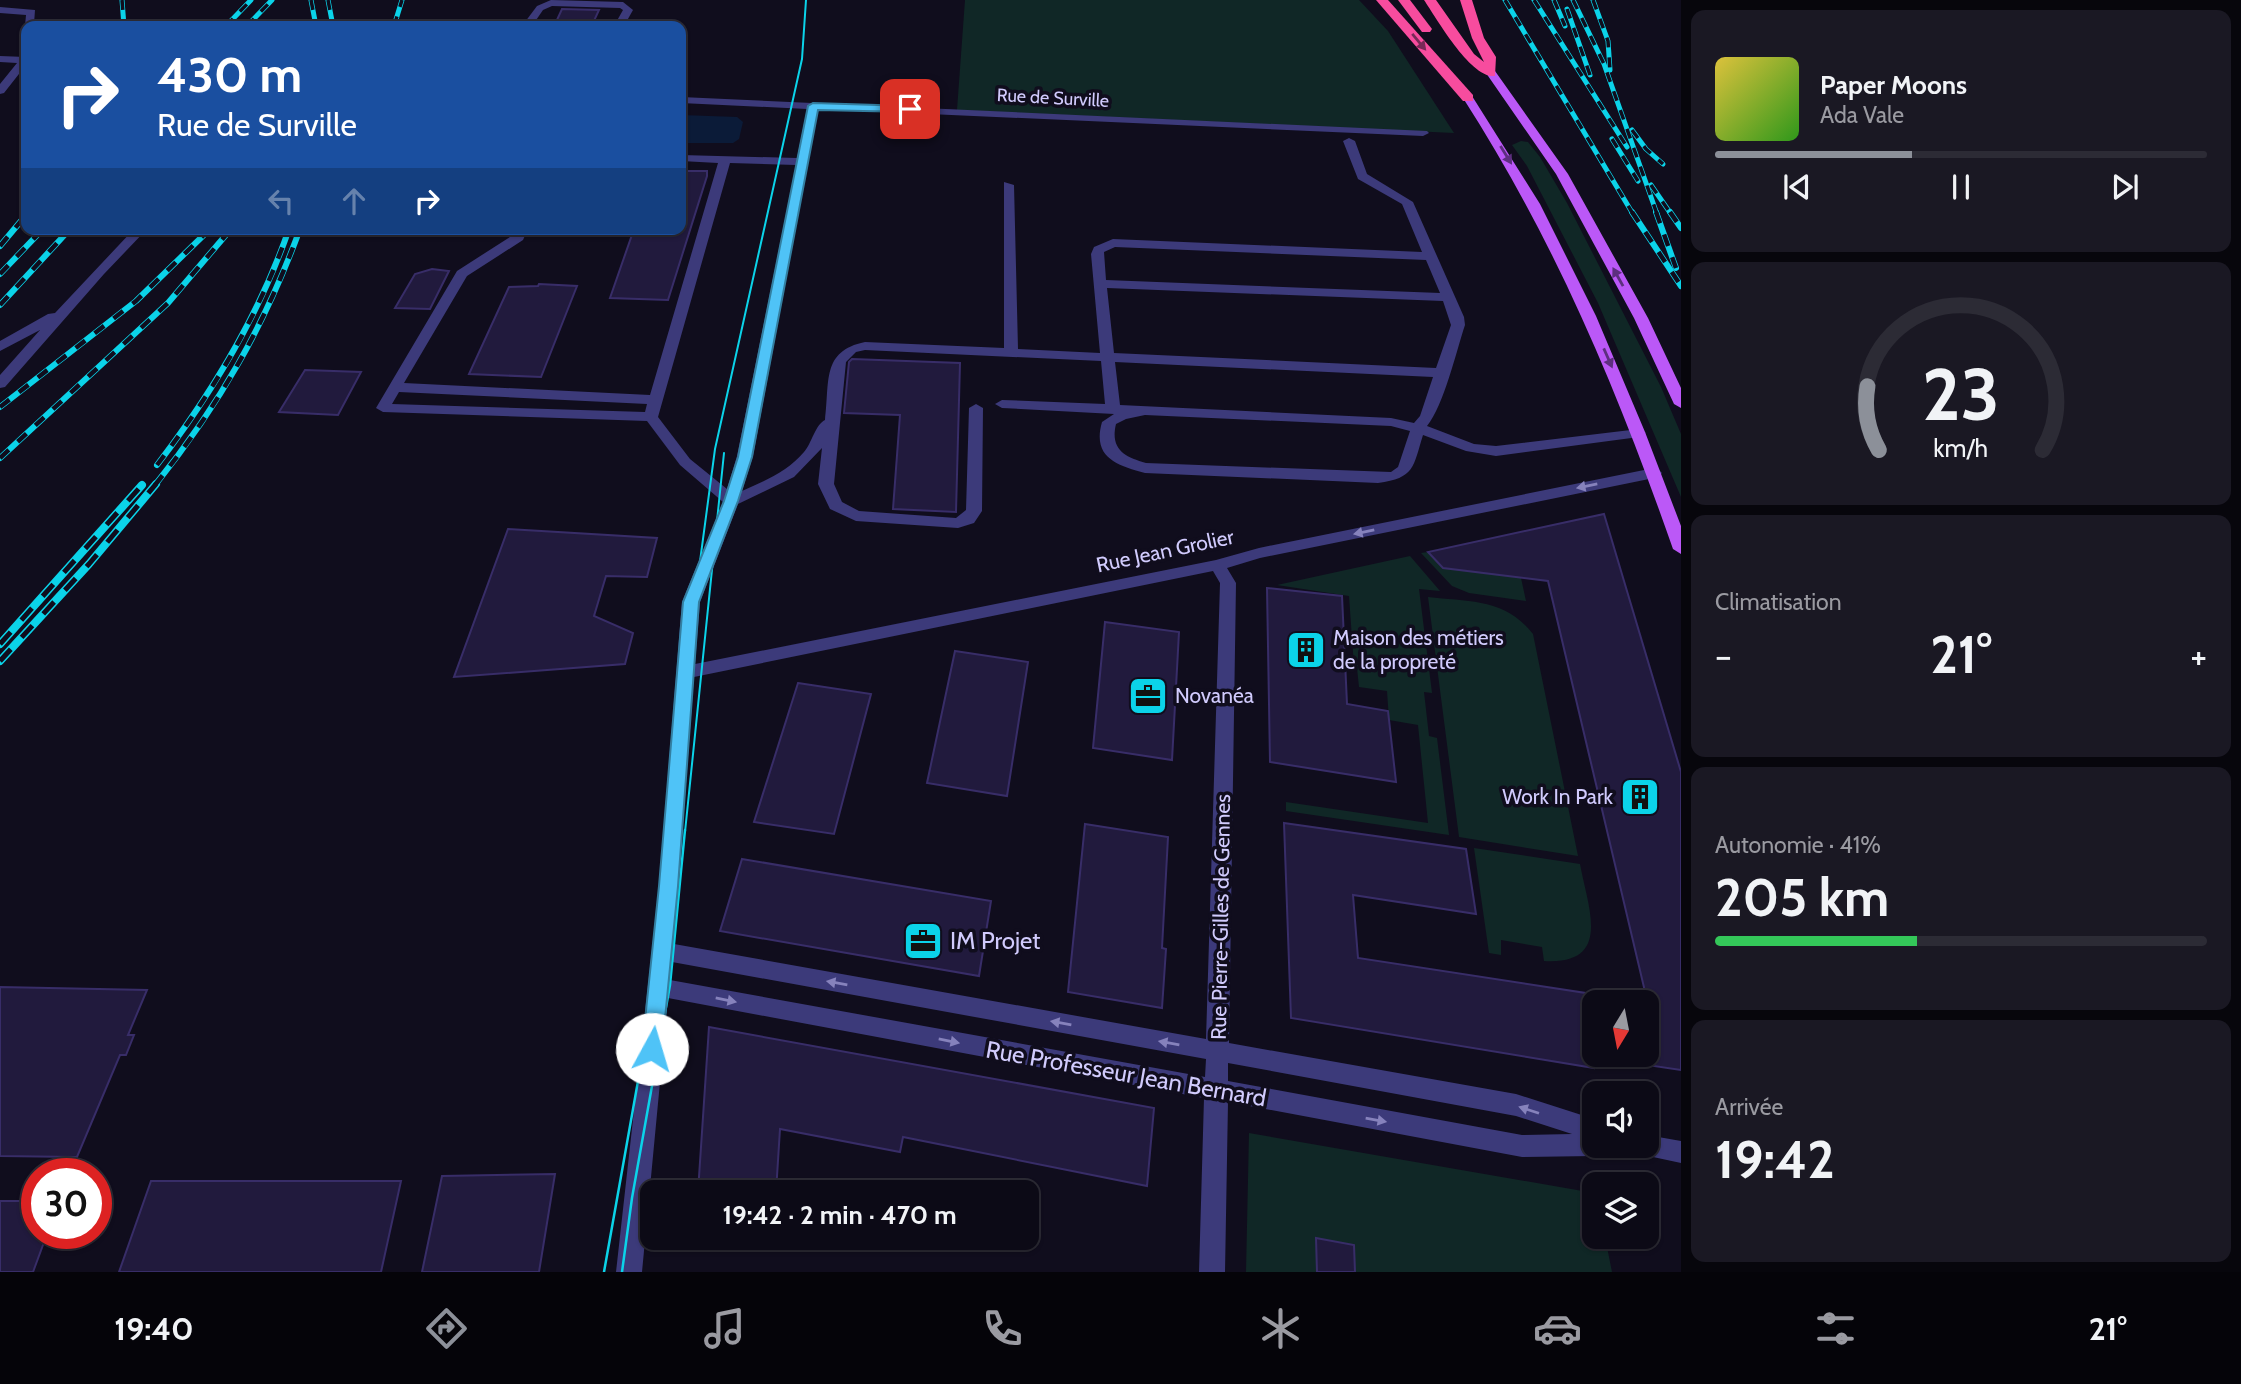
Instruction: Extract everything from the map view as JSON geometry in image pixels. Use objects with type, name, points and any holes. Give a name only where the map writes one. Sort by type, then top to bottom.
[{"type":"highway","points":[[1382,0],[1468,98]]},
{"type":"highway","points":[[1404,0],[1468,84],[1468,98]]},
{"type":"highway","points":[[1430,0],[1470,57],[1491,73]]},
{"type":"highway","points":[[1466,0],[1478,38],[1490,57],[1491,73]]},
{"type":"main road","points":[[1491,73],[1562,174],[1641,318],[1681,404]]},
{"type":"main road","points":[[1468,98],[1518,174],[1587,312],[1639,433],[1681,549]]},
{"type":"street","points":[[531,21],[540,8],[559,1],[624,5],[628,10],[622,21]]},
{"type":"street","points":[[0,10],[32,12],[30,21]]},
{"type":"street","points":[[0,59],[21,60]]},
{"type":"street","points":[[0,66],[21,67]]},
{"type":"street","points":[[0,90],[21,69]]},
{"type":"street","name":"Rue de Surville","points":[[686,100],[1423,133]]},
{"type":"street","points":[[629,1272],[659,987],[691,602],[731,501],[745,457],[813,106]]},
{"type":"street","points":[[1148,410],[1122,415],[1109,422],[1104,433],[1105,444],[1114,456],[1145,468],[1354,478],[1387,477],[1405,469],[1418,428],[1427,417],[1458,325],[1407,202],[1363,176],[1349,141]]},
{"type":"street","points":[[686,158],[802,162]]},
{"type":"street","points":[[651,417],[725,159]]},
{"type":"street","points":[[1008,185],[1011,352]]},
{"type":"street","points":[[0,384],[62,312],[135,235]]},
{"type":"street","points":[[520,235],[462,274],[383,408],[651,417]]},
{"type":"street","points":[[1114,408],[1098,250],[1113,243],[1430,256]]},
{"type":"street","points":[[1100,284],[1448,297]]},
{"type":"street","points":[[0,347],[62,312]]},
{"type":"street","points":[[976,408],[974,511],[968,519],[958,523],[856,516],[836,505],[827,484],[834,408],[839,361],[851,349],[865,346],[1442,373]]},
{"type":"street","points":[[394,387],[656,400]]},
{"type":"street","points":[[1002,404],[1391,422],[1418,428],[1471,448],[1496,451],[1639,433]]},
{"type":"street","points":[[731,501],[772,484],[803,466],[822,437],[834,408]]},
{"type":"street","points":[[651,417],[684,462],[731,501]]},
{"type":"street","name":"Rue Jean Grolier","points":[[685,672],[1217,565],[1259,553],[1654,473]]},
{"type":"street","name":"Rue Pierre-Gilles de Gennes","points":[[1212,1272],[1228,583],[1217,565]]},
{"type":"street","name":"Rue Professeur Jean Bernard","points":[[662,951],[1516,1105],[1582,1126]]},
{"type":"street","name":"Rue Professeur Jean Bernard","points":[[659,987],[1522,1146],[1582,1145]]},
{"type":"street","points":[[1659,1148],[1681,1152]]},
{"type":"green space","points":[[965,0],[1359,0],[1388,31],[1454,133],[957,110]]},
{"type":"green space","points":[[1521,141],[1528,142],[1540,157],[1567,203],[1661,387],[1681,434],[1681,497],[1598,303],[1527,166],[1512,145]]},
{"type":"green space","points":[[1428,552],[1443,568],[1521,578],[1526,601],[1469,593],[1452,586],[1421,553]]},
{"type":"green space","points":[[1410,556],[1440,591],[1419,589],[1432,693],[1424,692],[1429,736],[1437,738],[1449,835],[1286,811],[1286,802],[1428,823],[1418,725],[1389,720],[1387,691],[1359,687],[1357,668],[1354,666],[1349,596],[1277,585]]},
{"type":"green space","points":[[1428,597],[1472,601],[1498,608],[1522,622],[1533,634],[1578,856],[1459,837]]},
{"type":"green space","points":[[1474,848],[1580,864],[1591,930],[1588,944],[1580,954],[1566,960],[1544,961],[1542,947],[1501,940],[1501,955],[1489,953]]},
{"type":"green space","points":[[1249,1133],[1582,1191],[1582,1249],[1607,1249],[1612,1272],[1355,1272],[1354,1245],[1317,1272],[1246,1272]]},
{"type":"water","points":[[686,115],[737,117],[743,122],[739,139],[733,143],[686,143]]},
{"type":"building","points":[[562,9],[599,10],[594,21],[556,21]]},
{"type":"building","points":[[686,171],[707,171],[668,300],[610,298],[632,235],[686,235]]},
{"type":"building","points":[[432,269],[449,271],[430,309],[395,308],[415,274]]},
{"type":"building","points":[[539,284],[577,286],[541,377],[469,374],[509,287]]},
{"type":"building","points":[[852,359],[960,363],[956,512],[893,509],[900,415],[844,413],[849,362]]},
{"type":"building","points":[[305,370],[361,372],[338,415],[279,412]]},
{"type":"building","points":[[1604,514],[1681,772],[1681,1070],[1659,1067],[1659,990],[1645,990],[1548,581],[1443,568],[1428,552]]},
{"type":"building","points":[[508,529],[657,538],[647,577],[606,576],[594,616],[633,633],[625,664],[454,677]]},
{"type":"building","name":"Maison des métiers de la propreté","points":[[1267,588],[1342,596],[1347,704],[1388,711],[1396,782],[1270,762]]},
{"type":"building","points":[[1105,622],[1179,632],[1172,760],[1093,748]]},
{"type":"building","points":[[955,651],[1028,662],[1007,796],[927,783]]},
{"type":"building","points":[[798,683],[871,694],[834,834],[754,822]]},
{"type":"building","points":[[1284,823],[1466,849],[1476,914],[1353,895],[1358,958],[1582,992],[1582,1066],[1291,1018]]},
{"type":"building","points":[[1085,824],[1168,837],[1162,948],[1166,949],[1162,1008],[1068,992]]},
{"type":"building","points":[[742,859],[991,901],[979,976],[720,931]]},
{"type":"building","points":[[0,987],[147,990],[128,1035],[134,1035],[126,1055],[120,1055],[77,1157],[0,1156]]},
{"type":"building","points":[[709,1027],[1154,1108],[1147,1186],[903,1137],[900,1152],[780,1129],[777,1180],[699,1180]]},
{"type":"building","points":[[555,1174],[539,1272],[422,1272],[442,1176]]},
{"type":"building","points":[[151,1181],[401,1181],[381,1272],[119,1272]]},
{"type":"building","points":[[0,1201],[21,1201],[21,1249],[41,1249],[33,1272],[0,1272]]},
{"type":"building","points":[[1316,1238],[1354,1245],[1355,1272],[1317,1272]]},
{"type":"tram line","points":[[671,832],[693,614],[715,449],[802,59],[806,0]]},
{"type":"tram line","points":[[685,832],[724,453]]},
{"type":"tram line","points":[[604,1272],[656,980],[671,830]]},
{"type":"tram line","points":[[622,1272],[632,1198],[670,985],[685,830]]},
{"type":"railway","points":[[122,0],[124,21]]},
{"type":"railway","points":[[231,21],[251,0]]},
{"type":"railway","points":[[252,21],[272,0]]},
{"type":"railway","points":[[311,0],[315,21]]},
{"type":"railway","points":[[328,0],[332,21]]},
{"type":"railway","points":[[396,21],[402,0]]},
{"type":"railway","points":[[1505,0],[1633,214]]},
{"type":"railway","points":[[1534,0],[1627,147]]},
{"type":"railway","points":[[1554,0],[1565,26]]},
{"type":"railway","points":[[1573,0],[1604,64],[1657,214]]},
{"type":"railway","points":[[1593,0],[1608,41],[1610,70]]},
{"type":"railway","points":[[1567,9],[1590,75]]},
{"type":"railway","points":[[1632,130],[1646,149],[1663,164]]},
{"type":"railway","points":[[1612,139],[1638,181]]},
{"type":"railway","points":[[1651,185],[1671,214]]},
{"type":"railway","points":[[1632,212],[1681,286]]},
{"type":"railway","points":[[1656,212],[1676,268]]},
{"type":"railway","points":[[1670,212],[1681,228]]},
{"type":"railway","points":[[0,246],[21,221]]},
{"type":"railway","points":[[0,274],[37,235]]},
{"type":"railway","points":[[0,305],[64,235]]},
{"type":"railway","points":[[0,407],[136,301],[204,235]]},
{"type":"railway","points":[[0,458],[168,303],[226,235]]},
{"type":"railway","points":[[157,465],[197,410],[233,352],[264,292],[287,235]]},
{"type":"railway","points":[[155,485],[200,425],[238,363],[271,299],[298,235]]},
{"type":"railway","points":[[0,661],[89,564],[156,484]]},
{"type":"railway","points":[[0,644],[142,485]]},
{"type":"place","name":"Maison des métiers de la propreté","points":[[1306,650]]},
{"type":"place","name":"Novanéa","points":[[1148,696]]},
{"type":"place","name":"Work In Park","points":[[1640,797]]},
{"type":"place","name":"IM Projet","points":[[923,941]]},
{"type":"route","points":[[652,1049],[669,886],[691,602],[731,501],[745,457],[813,106],[910,109]]}]
